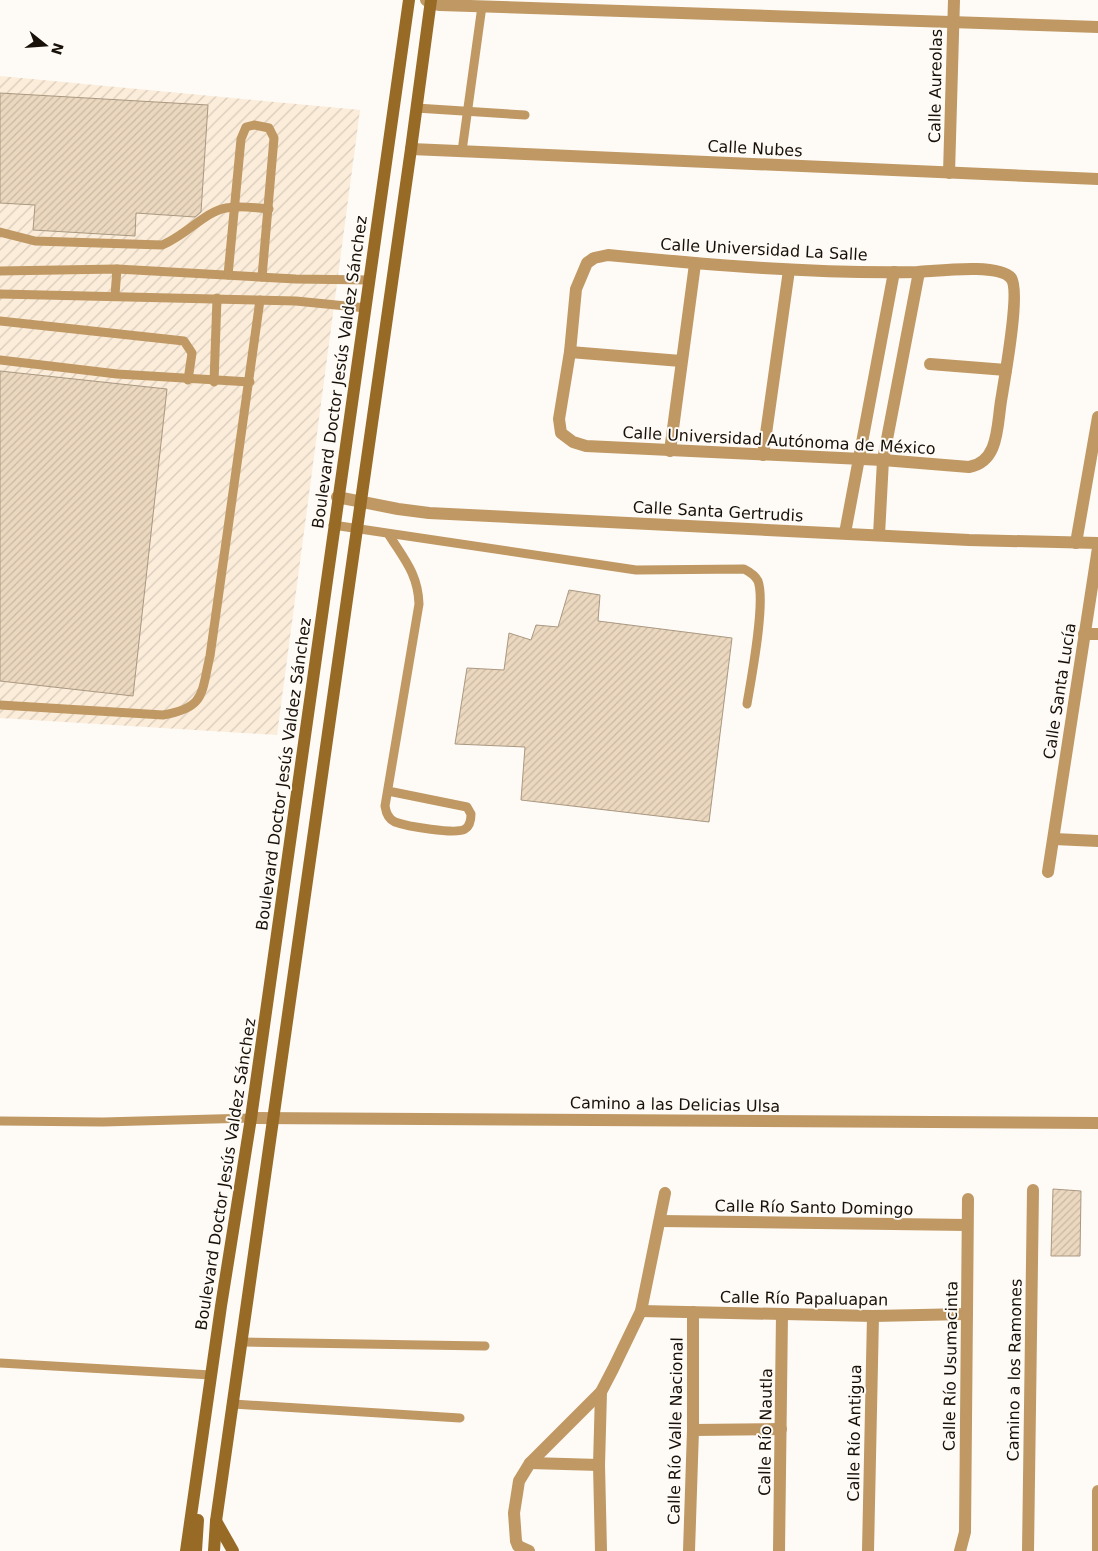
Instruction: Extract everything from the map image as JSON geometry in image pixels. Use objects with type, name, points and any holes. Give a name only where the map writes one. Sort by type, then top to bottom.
[{"type":"main road","name":"Boulevard Doctor Jesús Valdez Sánchez","points":[[186,1551],[251,1118],[333,525],[366,308],[409,0]]},
{"type":"main road","points":[[214,1551],[216,1521],[411,149],[429,1]]},
{"type":"main road","points":[[196,1551],[197,1482]]},
{"type":"main road","points":[[216,1521],[233,1551]]},
{"type":"street","name":"Calle Aureolas","points":[[949,173],[954,0]]},
{"type":"street","points":[[429,1],[482,6],[1098,27]]},
{"type":"street","name":"Calle Nubes","points":[[411,149],[1098,179]]},
{"type":"street","name":"Calle Universidad La Salle","points":[[570,352],[573,303],[580,278],[587,264],[594,258],[608,255],[695,264],[790,270],[894,272],[971,270],[1002,272],[1013,281],[1014,300],[1006,370]]},
{"type":"street","points":[[670,451],[695,264]]},
{"type":"street","points":[[764,455],[790,270]]},
{"type":"street","points":[[845,533],[894,272]]},
{"type":"street","points":[[879,535],[883,460],[919,272]]},
{"type":"street","points":[[570,352],[681,361]]},
{"type":"street","name":"Calle Universidad Autónoma de México","points":[[570,352],[559,419],[560,428],[564,437],[586,446],[858,458],[970,467],[980,465],[991,454],[1006,370]]},
{"type":"street","points":[[930,364],[1006,370]]},
{"type":"street","points":[[1076,543],[1098,417]]},
{"type":"street","name":"Calle Santa Gertrudis","points":[[337,497],[429,513],[879,535],[1098,543]]},
{"type":"street","name":"Calle Santa Lucía","points":[[1048,872],[1098,548]]},
{"type":"street","points":[[1084,634],[1098,634]]},
{"type":"street","points":[[1054,839],[1098,841]]},
{"type":"street","name":"Camino a las Delicias Ulsa","points":[[251,1118],[1098,1123]]},
{"type":"street","name":"Camino a los Ramones","points":[[1028,1551],[1033,1190]]},
{"type":"street","points":[[529,1551],[517,1544],[514,1513],[519,1481],[530,1463],[601,1392],[641,1311],[665,1193]]},
{"type":"street","name":"Calle Río Usumacinta","points":[[960,1551],[965,1532],[968,1199]]},
{"type":"street","name":"Calle Río Santo Domingo","points":[[660,1221],[967,1225]]},
{"type":"street","name":"Calle Río Papaluapan","points":[[641,1311],[873,1316],[966,1314]]},
{"type":"street","name":"Calle Río Valle Nacional","points":[[689,1551],[693,1430],[693,1312]]},
{"type":"street","name":"Calle Río Nautla","points":[[779,1551],[782,1314]]},
{"type":"street","name":"Calle Río Antigua","points":[[868,1551],[873,1316]]},
{"type":"street","points":[[601,1392],[599,1465],[601,1551]]},
{"type":"street","points":[[693,1430],[781,1429]]},
{"type":"street","points":[[530,1463],[599,1465]]},
{"type":"street","points":[[1098,1491],[1098,1551]]},
{"type":"lane","points":[[462,151],[482,6]]},
{"type":"lane","points":[[416,108],[525,115]]},
{"type":"lane","points":[[228,275],[241,140],[246,127],[254,125],[269,128],[274,138],[262,277]]},
{"type":"lane","points":[[0,232],[35,241],[162,245],[172,242],[216,210],[234,207],[269,209]]},
{"type":"lane","points":[[0,271],[116,269],[262,277],[370,280]]},
{"type":"lane","points":[[115,295],[116,269]]},
{"type":"lane","points":[[0,294],[217,298],[366,308]]},
{"type":"lane","points":[[214,382],[217,298]]},
{"type":"lane","points":[[0,706],[163,715],[182,712],[196,702],[204,685],[210,656],[250,382],[260,300]]},
{"type":"lane","points":[[0,321],[184,341],[192,353],[188,380]]},
{"type":"lane","points":[[0,360],[188,380],[250,382]]},
{"type":"lane","points":[[333,525],[389,535],[636,570],[744,568],[754,575],[759,588],[755,650],[747,704]]},
{"type":"lane","points":[[388,791],[467,807],[471,814],[469,825],[465,829],[452,832],[396,822],[386,813],[384,806],[419,604],[418,587],[410,567],[389,535]]},
{"type":"lane","points":[[0,1121],[103,1122],[251,1118]]},
{"type":"lane","points":[[242,1342],[485,1346]]},
{"type":"lane","points":[[0,1363],[211,1375]]},
{"type":"lane","points":[[233,1404],[460,1418]]},
{"type":"shaded area","points":[[0,76],[360,110],[277,735],[0,718]]},
{"type":"building","points":[[0,93],[208,105],[201,212],[195,217],[136,213],[135,236],[33,230],[35,205],[0,203]]},
{"type":"building","points":[[0,371],[167,389],[133,696],[0,681]]},
{"type":"building","points":[[569,590],[600,595],[598,621],[732,638],[709,822],[521,800],[525,747],[455,744],[467,668],[504,670],[509,633],[531,640],[536,625],[558,627]]},
{"type":"building","points":[[1053,1189],[1081,1191],[1080,1256],[1051,1256]]}]
